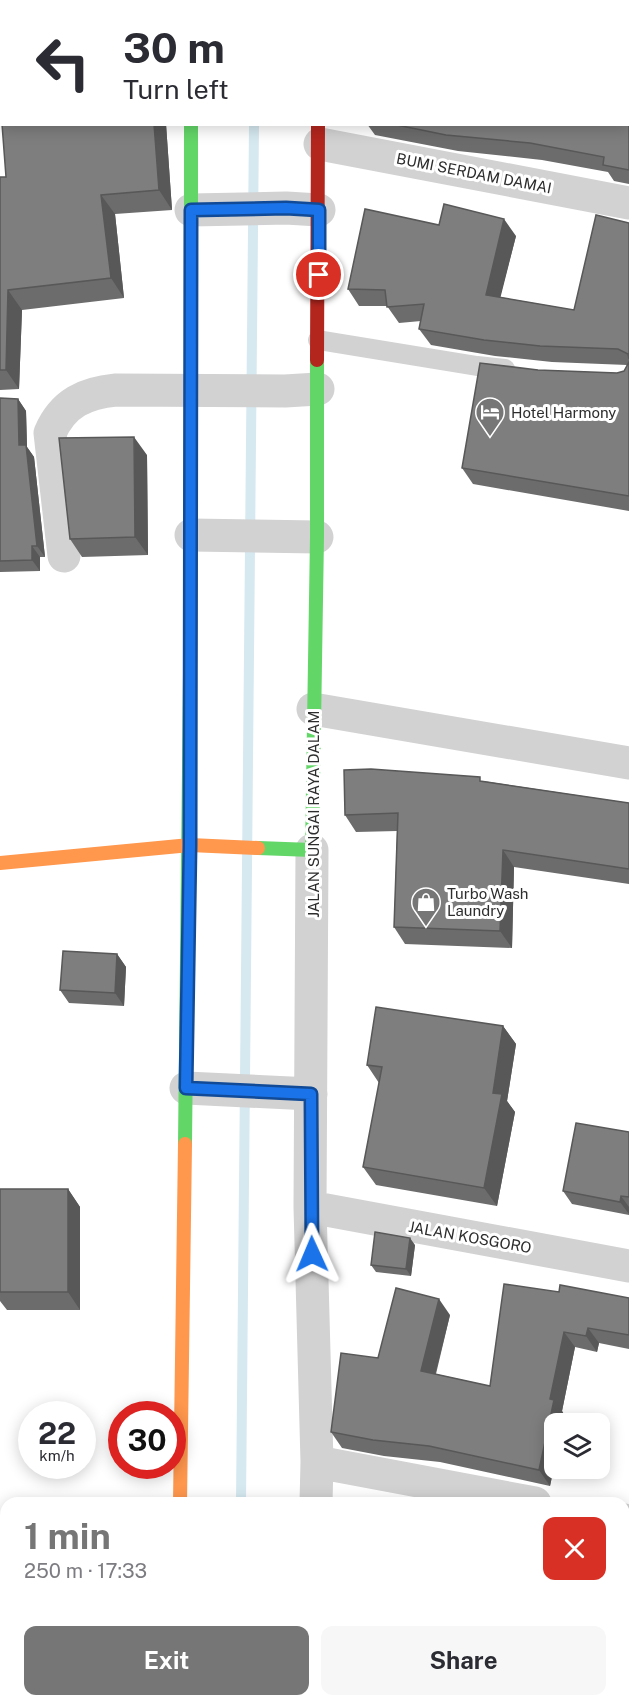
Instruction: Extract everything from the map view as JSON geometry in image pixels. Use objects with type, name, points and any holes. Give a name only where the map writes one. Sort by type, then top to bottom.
[{"type":"street","points":[[180,1497],[193,1088],[190,845],[202,210],[191,126]]},
{"type":"street","name":"BUMI SERDAM DAMAI","points":[[319,134],[629,203]]},
{"type":"street","name":"JALAN SUNGAI RAYA DALAM","points":[[316,1497],[310,1208],[299,1094],[298,849],[313,709],[317,537],[319,134]]},
{"type":"street","points":[[202,210],[286,208],[319,210]]},
{"type":"street","points":[[64,555],[50,433],[57,417],[78,399],[94,392],[116,390],[285,392],[318,389]]},
{"type":"street","points":[[197,535],[317,537]]},
{"type":"street","points":[[313,709],[629,763]]},
{"type":"street","points":[[0,863],[190,845],[298,849]]},
{"type":"street","points":[[193,1088],[299,1094]]},
{"type":"street","name":"JALAN KOSGORO","points":[[310,1208],[629,1266]]},
{"type":"street","points":[[317,1462],[503,1497]]},
{"type":"lane","points":[[318,340],[477,366],[522,370]]},
{"type":"building","points":[[2,126],[154,126],[159,190],[101,195],[111,278],[8,290],[6,370],[0,370],[0,177],[6,177]]},
{"type":"building","points":[[402,126],[629,126],[629,170],[603,165],[604,157],[530,143],[446,135]]},
{"type":"building","points":[[444,204],[504,219],[486,295],[574,310],[596,215],[629,223],[629,359],[628,354],[618,349],[540,346],[484,340],[419,329],[424,304],[387,307],[385,290],[348,289],[365,209],[439,225]]},
{"type":"building","points":[[629,362],[629,496],[462,468],[480,363],[538,370],[617,373],[624,371]]},
{"type":"building","points":[[0,398],[18,399],[19,445],[26,445],[37,546],[32,546],[32,560],[0,561]]},
{"type":"building","points":[[134,437],[135,537],[70,539],[59,438]]},
{"type":"building","points":[[371,769],[480,777],[480,781],[629,803],[629,869],[503,850],[500,931],[394,927],[398,813],[345,815],[344,770]]},
{"type":"building","points":[[63,951],[117,954],[115,993],[60,990]]},
{"type":"building","points":[[376,1007],[503,1026],[493,1093],[502,1094],[484,1188],[363,1167],[382,1067],[367,1065]]},
{"type":"building","points":[[576,1123],[629,1132],[629,1197],[621,1196],[620,1202],[563,1191]]},
{"type":"building","points":[[0,1189],[68,1189],[68,1292],[0,1292]]},
{"type":"building","points":[[375,1232],[410,1238],[406,1269],[371,1265]]},
{"type":"building","points":[[504,1284],[559,1292],[560,1285],[629,1298],[629,1335],[588,1328],[586,1336],[564,1332],[550,1399],[554,1400],[551,1413],[544,1413],[544,1447],[539,1470],[429,1446],[373,1440],[331,1432],[341,1353],[378,1358],[396,1288],[439,1299],[421,1371],[490,1386]]},
{"type":"waterway","points":[[241,1497],[254,126]]},
{"type":"traffic: fast","points":[[191,126],[191,426]]},
{"type":"traffic: fast","points":[[258,848],[312,850],[317,537],[317,360]]},
{"type":"traffic: fast","points":[[185,1144],[190,674]]},
{"type":"traffic: slow","points":[[0,863],[190,845],[258,848]]},
{"type":"traffic: slow","points":[[180,1497],[185,1144]]},
{"type":"traffic: jam","points":[[317,360],[318,126]]},
{"type":"traffic: jam","points":[[190,674],[191,426]]},
{"type":"place","name":"Hotel Harmony","points":[[490,438]]},
{"type":"place","name":"Turbo Wash Laundry","points":[[426,928]]},
{"type":"route","points":[[312,1254],[311,1094],[186,1088],[190,845],[191,210],[286,208],[319,210],[319,275]]}]
